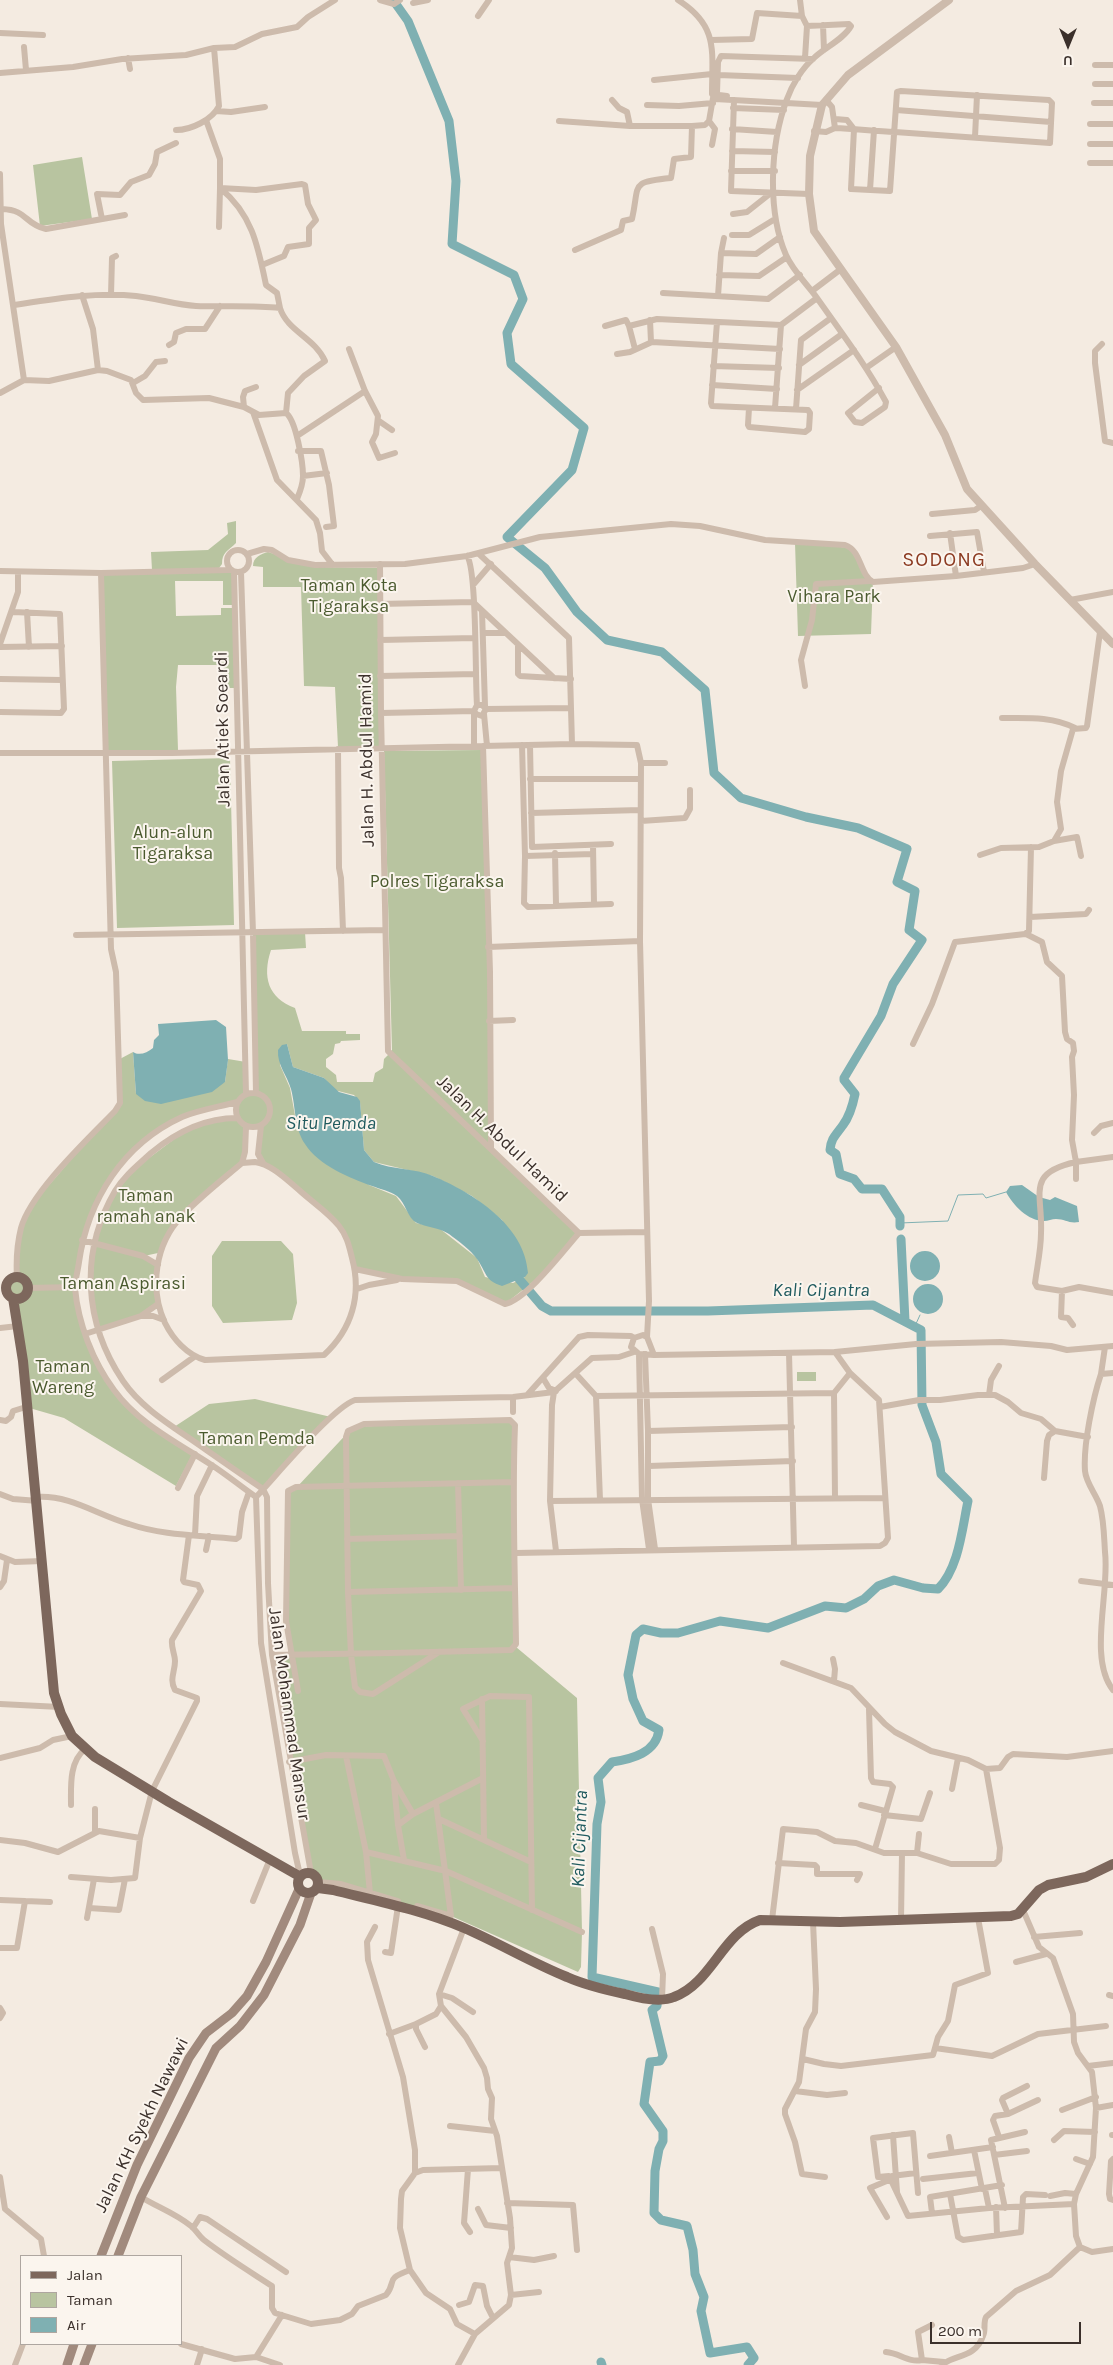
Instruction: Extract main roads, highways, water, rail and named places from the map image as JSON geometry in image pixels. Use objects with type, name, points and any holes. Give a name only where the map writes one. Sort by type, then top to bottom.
[{"type":"main road","points":[[7,1293],[23,1297],[28,1288],[25,1281],[17,1278],[9,1281],[7,1293],[18,1326],[23,1361],[54,1693],[61,1714],[72,1736],[85,1749],[152,1792],[303,1875],[314,1874],[316,1888]]},
{"type":"main road","points":[[303,1875],[297,1885],[300,1889],[316,1888],[398,1906],[464,1928],[568,1978],[643,1998],[662,1999],[672,1998],[686,1992],[709,1969],[736,1936],[752,1923],[772,1920],[813,1922],[1011,1916],[1023,1910],[1039,1890],[1048,1885],[1086,1877],[1113,1864]]},
{"type":"main road","name":"Jalan KH Syekh Nawawi","points":[[118,2255],[141,2197],[216,2048],[240,2026],[264,1995],[300,1925],[316,1888]]},
{"type":"main road","name":"Jalan KH Syekh Nawawi","points":[[101,2255],[112,2224],[148,2141],[188,2060],[200,2040],[212,2026],[232,2013],[247,1996],[266,1962],[300,1889]]},
{"type":"main road","points":[[155,2128],[171,2135]]},
{"type":"main road","points":[[148,2141],[164,2149]]},
{"type":"main road","points":[[67,2365],[74,2345]]},
{"type":"main road","points":[[84,2365],[92,2345]]},
{"type":"water","points":[[216,1020],[226,1027],[228,1060],[225,1082],[212,1092],[161,1104],[145,1101],[136,1094],[133,1052],[143,1053],[153,1048],[154,1040],[159,1035],[158,1024]]},
{"type":"water","name":"Situ Pemda","points":[[287,1044],[293,1067],[324,1078],[339,1092],[357,1097],[360,1101],[364,1150],[374,1162],[426,1173],[464,1192],[494,1213],[518,1240],[525,1256],[528,1273],[525,1277],[502,1286],[496,1284],[486,1276],[477,1259],[468,1249],[449,1234],[414,1221],[403,1202],[397,1196],[335,1170],[311,1152],[301,1138],[293,1096],[279,1060],[278,1050],[282,1045]]},
{"type":"water","points":[[1022,1185],[1039,1197],[1050,1200],[1055,1197],[1077,1206],[1079,1222],[1056,1219],[1038,1220],[1027,1215],[1017,1207],[1006,1192],[1010,1186]]},
{"type":"water","points":[[925,1251],[936,1255],[940,1266],[936,1277],[925,1281],[914,1277],[910,1266],[914,1255]]},
{"type":"water","points":[[928,1284],[939,1288],[943,1299],[939,1310],[928,1314],[917,1310],[913,1299],[917,1288]]},
{"type":"waterway","points":[[393,0],[408,21],[449,121],[456,181],[452,244],[514,275],[523,299],[507,333],[511,364],[584,428],[572,470],[507,537],[545,568],[577,612],[607,640],[662,652],[705,690],[714,773],[741,798],[806,817],[858,828],[907,849],[897,882],[915,891],[909,930],[922,940],[893,984],[881,1016],[844,1078],[855,1094],[849,1114],[833,1139],[830,1150],[836,1154],[840,1174],[854,1179],[862,1189],[882,1189],[900,1217],[900,1226]]},
{"type":"waterway","points":[[900,1223],[948,1221],[958,1195],[983,1194],[986,1198],[1006,1192]]},
{"type":"waterway","points":[[901,1239],[905,1321]]},
{"type":"waterway","name":"Kali Cijantra","points":[[519,1279],[542,1306],[551,1311],[708,1311],[873,1305],[921,1330],[922,1405],[936,1442],[941,1474],[968,1501],[959,1548],[951,1570],[938,1589],[923,1588],[894,1580],[878,1586],[864,1599],[846,1608],[825,1606],[768,1628],[720,1621],[678,1633],[661,1633],[643,1629],[636,1635],[628,1675],[633,1699],[643,1721],[659,1730],[657,1738],[642,1754],[612,1762],[598,1778],[601,1802],[597,1824],[592,1977],[658,1992],[657,2006],[652,2010],[663,2056],[660,2061],[650,2062],[644,2104],[663,2131],[663,2141],[659,2149],[655,2171],[654,2213],[661,2220],[687,2226],[693,2250],[695,2274],[704,2297],[701,2311],[710,2353],[747,2347],[754,2358],[748,2365]]},
{"type":"waterway","points":[[915,1326],[920,1315]]},
{"type":"district","name":"SODONG","points":[[944,560]]},
{"type":"park label","name":"Taman Kota Tigaraksa","points":[[349,596]]},
{"type":"park label","name":"Vihara Park","points":[[834,597]]},
{"type":"park label","name":"Alun-alun Tigaraksa","points":[[173,843]]},
{"type":"park label","name":"Polres Tigaraksa","points":[[437,882]]},
{"type":"park label","name":"Taman ramah anak","points":[[146,1206]]},
{"type":"park label","name":"Taman Aspirasi","points":[[123,1284]]},
{"type":"park label","name":"Taman Wareng","points":[[63,1377]]},
{"type":"park label","name":"Taman Pemda","points":[[257,1439]]}]
